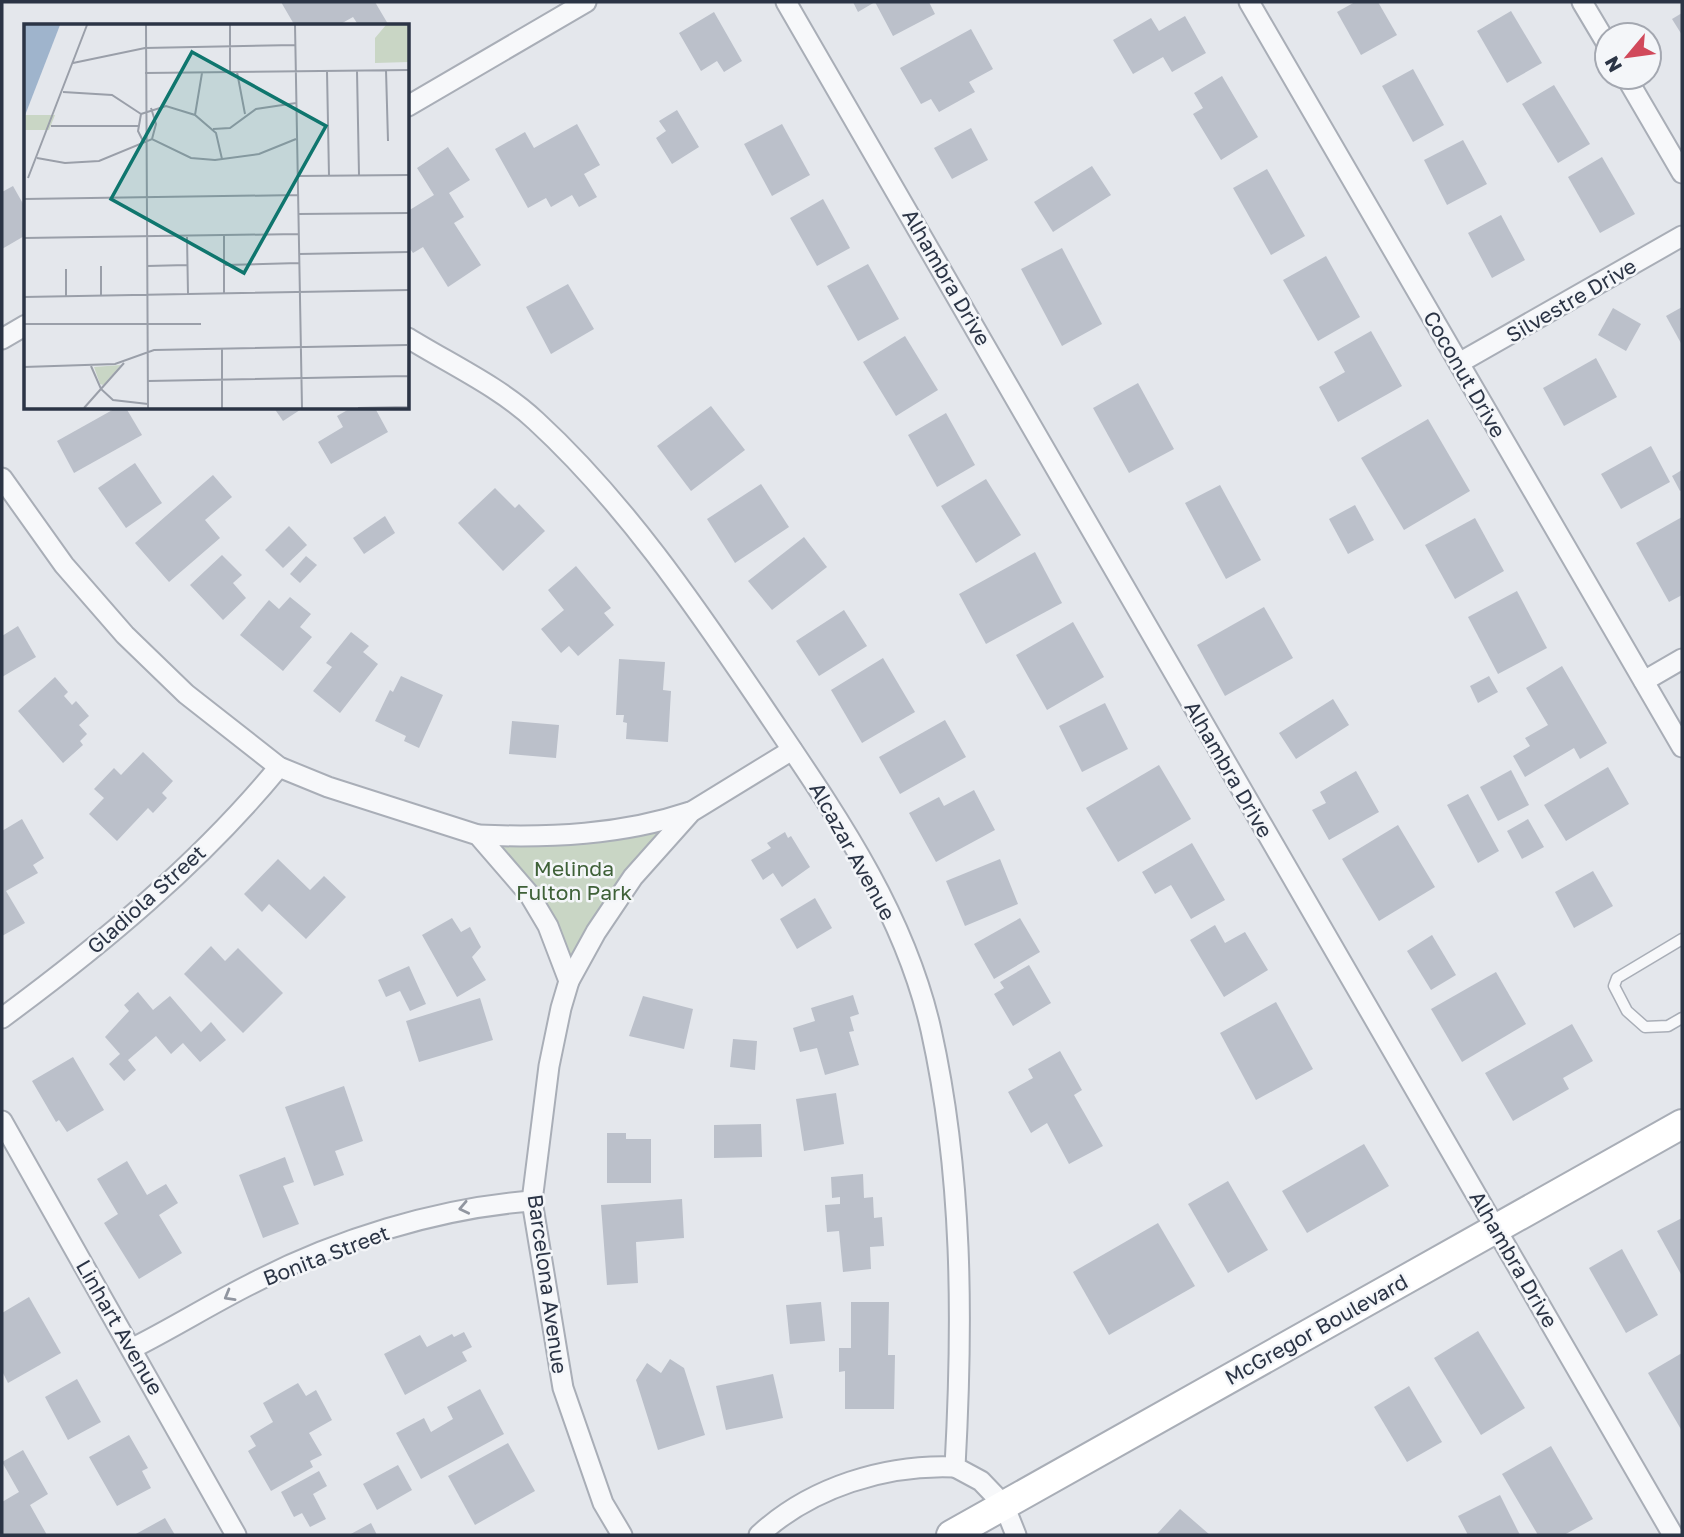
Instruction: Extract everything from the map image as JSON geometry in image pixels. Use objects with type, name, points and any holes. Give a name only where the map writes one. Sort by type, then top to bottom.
[{"type":"main road","name":"McGregor Boulevard","points":[[951,1535],[1682,1124]]},
{"type":"street","name":"Alhambra Drive","points":[[786,2],[1673,1535]]},
{"type":"street","name":"Coconut Drive","points":[[1249,2],[1682,747]]},
{"type":"street","points":[[1582,2],[1593,21]]},
{"type":"street","points":[[410,105],[579,3]]},
{"type":"street","points":[[1634,91],[1682,173]]},
{"type":"street","name":"Silvestre Drive","points":[[1459,363],[1682,236]]},
{"type":"street","points":[[2,339],[24,326]]},
{"type":"street","name":"Alcazar Avenue","points":[[410,339],[534,418],[570,454],[659,560],[710,629],[832,805],[867,867],[915,976],[930,1028],[952,1145],[960,1252],[956,1467]]},
{"type":"street","name":"Barcelona Avenue","points":[[2,478],[64,565],[125,635],[186,694],[279,767],[341,792],[478,835],[578,834],[643,825],[691,812],[792,750]]},
{"type":"street","points":[[1644,681],[1682,659]]},
{"type":"street","name":"Gladiola Street","points":[[2,1018],[123,922],[244,810],[279,767]]},
{"type":"street","name":"Barcelona Avenue","points":[[622,1535],[603,1503],[563,1388],[532,1200],[549,1066],[569,981],[633,877],[691,812]]},
{"type":"street","points":[[478,835],[530,894],[548,926],[569,981]]},
{"type":"street","name":"Linhart Avenue","points":[[2,1121],[133,1348],[236,1535]]},
{"type":"street","name":"Bonita Street","points":[[133,1348],[252,1283],[326,1251],[442,1213],[484,1204],[532,1200]]},
{"type":"street","points":[[759,1535],[801,1504],[836,1488],[918,1465],[956,1467],[981,1481],[1004,1505],[1015,1535]]},
{"type":"lane","points":[[1682,939],[1616,978],[1614,986],[1627,1011],[1645,1027],[1668,1026],[1682,1018]]},
{"type":"green space","name":"Melinda Fulton Park","points":[[691,812],[569,981],[548,926],[478,835],[521,836]]},
{"type":"building","points":[[281,2],[375,2],[388,24],[358,24],[353,17],[341,24],[294,24]]},
{"type":"building","points":[[853,2],[875,2],[858,12]]},
{"type":"building","points":[[875,2],[929,2],[935,14],[893,36]]},
{"type":"building","points":[[1355,2],[1378,2],[1397,35],[1361,55],[1337,12]]},
{"type":"building","points":[[1511,11],[1542,63],[1507,83],[1477,31]]},
{"type":"building","points":[[714,12],[742,61],[724,72],[717,61],[701,71],[679,33]]},
{"type":"building","points":[[1682,13],[1682,35],[1672,19]]},
{"type":"building","points":[[1185,16],[1206,53],[1172,72],[1163,57],[1133,74],[1113,40],[1151,18],[1159,31]]},
{"type":"building","points":[[971,29],[993,69],[969,82],[975,92],[939,112],[931,99],[921,104],[900,68]]},
{"type":"building","points":[[1413,69],[1444,125],[1413,142],[1382,86]]},
{"type":"building","points":[[1222,76],[1258,137],[1221,160],[1193,114],[1203,108],[1194,93]]},
{"type":"building","points":[[1554,85],[1590,144],[1558,163],[1522,104]]},
{"type":"building","points":[[677,110],[699,147],[672,164],[656,138],[666,131],[659,121]]},
{"type":"building","points":[[577,124],[600,165],[584,174],[597,197],[579,207],[572,195],[551,207],[546,198],[528,208],[495,149],[525,132],[534,148]]},
{"type":"building","points":[[782,124],[810,175],[772,196],[744,144]]},
{"type":"building","points":[[971,128],[988,160],[952,179],[934,148]]},
{"type":"building","points":[[1463,140],[1487,184],[1447,205],[1424,160]]},
{"type":"building","points":[[448,147],[470,180],[449,193],[464,217],[454,223],[481,265],[448,287],[423,247],[413,253],[410,249],[410,210],[434,195],[417,168]]},
{"type":"building","points":[[1602,157],[1635,214],[1600,233],[1568,177]]},
{"type":"building","points":[[1092,166],[1111,195],[1053,232],[1034,202]]},
{"type":"building","points":[[1267,169],[1305,236],[1271,255],[1233,188]]},
{"type":"building","points":[[13,186],[24,205],[24,236],[2,249],[2,192]]},
{"type":"building","points":[[823,199],[850,248],[817,266],[790,218]]},
{"type":"building","points":[[1501,215],[1525,260],[1492,278],[1468,233]]},
{"type":"building","points":[[1062,248],[1102,324],[1062,346],[1021,269]]},
{"type":"building","points":[[1326,256],[1360,317],[1318,341],[1283,280]]},
{"type":"building","points":[[868,264],[899,319],[858,341],[827,286]]},
{"type":"building","points":[[568,284],[594,329],[551,354],[526,307]]},
{"type":"building","points":[[1682,307],[1682,345],[1666,316]]},
{"type":"building","points":[[1613,308],[1641,324],[1626,351],[1598,335]]},
{"type":"building","points":[[1371,331],[1402,386],[1338,422],[1319,387],[1345,372],[1334,352]]},
{"type":"building","points":[[905,336],[938,390],[896,416],[863,362]]},
{"type":"building","points":[[1596,358],[1617,397],[1564,426],[1543,388]]},
{"type":"building","points":[[1138,383],[1174,449],[1129,473],[1093,408]]},
{"type":"building","points":[[711,406],[745,450],[691,491],[657,446]]},
{"type":"building","points":[[112,410],[127,410],[142,435],[74,473],[57,441]]},
{"type":"building","points":[[275,410],[300,410],[283,421]]},
{"type":"building","points":[[348,410],[376,410],[388,432],[331,464],[318,442],[343,427],[337,416]]},
{"type":"building","points":[[946,413],[975,465],[937,487],[908,435]]},
{"type":"building","points":[[1428,419],[1470,491],[1404,530],[1361,458]]},
{"type":"building","points":[[1651,446],[1670,482],[1621,509],[1601,474]]},
{"type":"building","points":[[135,463],[162,503],[126,528],[98,488]]},
{"type":"building","points":[[1682,470],[1682,490],[1680,491],[1672,476]]},
{"type":"building","points":[[213,475],[232,497],[205,520],[220,538],[169,582],[135,543]]},
{"type":"building","points":[[986,479],[1021,535],[976,563],[941,506]]},
{"type":"building","points":[[761,484],[789,527],[735,563],[707,519]]},
{"type":"building","points":[[1220,485],[1261,560],[1226,579],[1185,503]]},
{"type":"building","points":[[495,488],[515,508],[519,504],[545,531],[503,571],[458,523]]},
{"type":"building","points":[[1355,505],[1374,540],[1348,554],[1329,519]]},
{"type":"building","points":[[385,516],[395,533],[364,554],[353,538]]},
{"type":"building","points":[[1682,517],[1682,595],[1669,602],[1636,543]]},
{"type":"building","points":[[1475,518],[1504,571],[1455,599],[1425,545]]},
{"type":"building","points":[[289,526],[307,545],[283,568],[265,550]]},
{"type":"building","points":[[804,537],[827,567],[772,610],[748,581]]},
{"type":"building","points":[[1035,552],[1062,603],[986,644],[959,594]]},
{"type":"building","points":[[222,555],[242,575],[233,583],[246,598],[223,620],[190,585]]},
{"type":"building","points":[[306,556],[317,565],[300,583],[290,574]]},
{"type":"building","points":[[576,566],[611,608],[604,613],[614,625],[578,656],[569,646],[561,653],[541,629],[564,610],[548,590]]},
{"type":"building","points":[[1517,591],[1547,648],[1498,674],[1468,617]]},
{"type":"building","points":[[290,597],[311,614],[300,627],[312,637],[283,671],[240,635],[269,600],[279,609]]},
{"type":"building","points":[[1264,607],[1293,658],[1225,696],[1197,645]]},
{"type":"building","points":[[844,610],[867,646],[819,676],[796,641]]},
{"type":"building","points":[[1073,622],[1104,677],[1047,710],[1016,655]]},
{"type":"building","points":[[18,626],[36,657],[2,677],[2,636]]},
{"type":"building","points":[[351,632],[369,646],[363,652],[378,664],[340,713],[313,691],[332,667],[326,663]]},
{"type":"building","points":[[883,658],[915,712],[862,743],[831,690]]},
{"type":"building","points":[[619,659],[665,662],[663,690],[671,691],[668,742],[626,739],[627,723],[623,722],[624,715],[616,715]]},
{"type":"building","points":[[1562,666],[1607,743],[1580,759],[1574,748],[1525,777],[1513,756],[1530,746],[1525,738],[1548,725],[1526,688]]},
{"type":"building","points":[[401,676],[443,695],[419,748],[404,741],[406,736],[375,721],[390,690],[393,692]]},
{"type":"building","points":[[1489,676],[1498,692],[1478,703],[1470,686]]},
{"type":"building","points":[[55,677],[68,692],[64,696],[72,705],[76,701],[89,716],[79,725],[87,734],[80,741],[83,745],[63,763],[18,711]]},
{"type":"building","points":[[1333,699],[1349,725],[1296,759],[1279,733]]},
{"type":"building","points":[[1105,703],[1128,749],[1082,772],[1059,726]]},
{"type":"building","points":[[945,720],[966,757],[900,794],[879,757]]},
{"type":"building","points":[[512,721],[559,725],[556,758],[509,754]]},
{"type":"building","points":[[143,752],[173,781],[162,793],[167,798],[153,813],[148,808],[117,841],[89,814],[104,798],[94,789],[114,768],[121,775]]},
{"type":"building","points":[[1159,765],[1191,819],[1118,862],[1086,808]]},
{"type":"building","points":[[1608,767],[1629,804],[1566,841],[1544,805]]},
{"type":"building","points":[[1511,770],[1529,805],[1498,821],[1480,787]]},
{"type":"building","points":[[1356,771],[1379,812],[1329,840],[1312,810],[1326,803],[1320,792]]},
{"type":"building","points":[[974,790],[995,830],[936,862],[909,813],[939,797],[944,806]]},
{"type":"building","points":[[1468,794],[1499,851],[1478,863],[1447,805]]},
{"type":"building","points":[[22,819],[44,858],[33,865],[38,873],[6,891],[25,923],[2,936],[2,831]]},
{"type":"building","points":[[1528,819],[1544,847],[1522,859],[1507,831]]},
{"type":"building","points":[[1398,825],[1435,887],[1379,921],[1342,859]]},
{"type":"building","points":[[785,832],[788,838],[791,836],[810,867],[782,887],[773,873],[763,880],[751,860],[771,848],[767,843]]},
{"type":"building","points":[[1192,843],[1225,900],[1191,919],[1171,885],[1155,894],[1142,872]]},
{"type":"building","points":[[278,859],[310,890],[324,876],[346,897],[306,939],[269,904],[262,912],[244,894]]},
{"type":"building","points":[[1000,859],[1018,904],[965,926],[946,881]]},
{"type":"building","points":[[1593,871],[1613,906],[1574,928],[1555,892]]},
{"type":"building","points":[[815,898],[832,928],[797,949],[780,919]]},
{"type":"building","points":[[452,918],[461,932],[470,927],[481,947],[472,957],[486,980],[457,997],[422,935]]},
{"type":"building","points":[[1020,918],[1040,952],[994,979],[974,944]]},
{"type":"building","points":[[1215,925],[1225,943],[1245,932],[1268,970],[1224,997],[1190,940]]},
{"type":"building","points":[[1432,935],[1456,975],[1431,990],[1407,951]]},
{"type":"building","points":[[211,946],[225,961],[238,948],[283,993],[243,1033],[184,974]]},
{"type":"building","points":[[1029,965],[1051,1003],[1013,1026],[994,994],[1004,988],[1000,982]]},
{"type":"building","points":[[409,966],[426,1004],[410,1011],[400,991],[386,997],[378,980]]},
{"type":"building","points":[[1496,972],[1526,1024],[1462,1062],[1431,1009]]},
{"type":"building","points":[[138,992],[153,1010],[170,996],[201,1032],[211,1022],[226,1040],[200,1062],[183,1043],[171,1054],[156,1036],[128,1060],[136,1070],[124,1081],[109,1064],[120,1054],[105,1037],[129,1011],[124,1005]]},
{"type":"building","points":[[853,995],[859,1014],[850,1017],[854,1031],[849,1032],[859,1065],[825,1075],[817,1048],[800,1052],[793,1028],[815,1021],[811,1008]]},
{"type":"building","points":[[643,996],[693,1009],[684,1049],[629,1036]]},
{"type":"building","points":[[480,998],[493,1040],[419,1062],[406,1021]]},
{"type":"building","points":[[1276,1002],[1313,1069],[1256,1100],[1220,1033]]},
{"type":"building","points":[[1572,1024],[1593,1061],[1563,1078],[1569,1089],[1513,1121],[1485,1073]]},
{"type":"building","points":[[733,1039],[757,1041],[755,1070],[730,1067]]},
{"type":"building","points":[[1060,1051],[1082,1090],[1074,1095],[1103,1146],[1069,1164],[1047,1123],[1031,1133],[1008,1092],[1033,1078],[1028,1069]]},
{"type":"building","points":[[73,1057],[104,1110],[67,1132],[59,1120],[56,1122],[32,1081]]},
{"type":"building","points":[[344,1086],[363,1141],[335,1151],[344,1175],[314,1186],[285,1107]]},
{"type":"building","points":[[836,1093],[844,1144],[804,1151],[796,1099]]},
{"type":"building","points":[[761,1124],[762,1157],[714,1158],[714,1125]]},
{"type":"building","points":[[607,1133],[626,1133],[626,1139],[651,1139],[651,1183],[607,1183]]},
{"type":"building","points":[[1364,1144],[1389,1186],[1307,1233],[1282,1191]]},
{"type":"building","points":[[285,1157],[294,1182],[283,1186],[299,1224],[263,1238],[239,1175]]},
{"type":"building","points":[[127,1161],[147,1195],[166,1184],[178,1203],[159,1215],[182,1253],[139,1279],[104,1223],[118,1214],[97,1179]]},
{"type":"building","points":[[863,1174],[864,1198],[873,1197],[874,1218],[882,1217],[884,1246],[870,1247],[871,1269],[843,1272],[839,1231],[827,1232],[825,1205],[840,1204],[840,1197],[832,1198],[831,1177]]},
{"type":"building","points":[[1228,1181],[1268,1250],[1228,1273],[1188,1204]]},
{"type":"building","points":[[682,1199],[684,1238],[636,1242],[638,1283],[607,1285],[601,1205]]},
{"type":"building","points":[[1682,1218],[1682,1276],[1657,1231]]},
{"type":"building","points":[[1158,1223],[1195,1286],[1109,1335],[1073,1272]]},
{"type":"building","points":[[1622,1249],[1658,1315],[1626,1333],[1589,1268]]},
{"type":"building","points":[[29,1297],[61,1353],[8,1383],[2,1371],[2,1313]]},
{"type":"building","points":[[821,1302],[825,1341],[790,1344],[786,1305]]},
{"type":"building","points":[[851,1302],[889,1302],[888,1355],[895,1355],[894,1409],[845,1409],[845,1371],[839,1372],[839,1348],[851,1348]]},
{"type":"building","points":[[1478,1331],[1525,1408],[1481,1435],[1434,1358]]},
{"type":"building","points":[[464,1332],[472,1347],[462,1352],[467,1361],[405,1395],[384,1354],[420,1335],[427,1347],[452,1334],[454,1337]]},
{"type":"building","points":[[1682,1353],[1682,1431],[1648,1373]]},
{"type":"building","points":[[670,1359],[684,1368],[705,1435],[658,1450],[636,1380],[647,1363],[661,1373]]},
{"type":"building","points":[[773,1374],[783,1418],[726,1430],[716,1386]]},
{"type":"building","points":[[77,1379],[101,1422],[68,1440],[45,1397]]},
{"type":"building","points":[[298,1383],[306,1396],[316,1390],[332,1420],[309,1433],[322,1455],[310,1461],[313,1467],[271,1491],[248,1451],[256,1446],[250,1436],[273,1422],[263,1403]]},
{"type":"building","points":[[1409,1386],[1442,1442],[1407,1462],[1374,1407]]},
{"type":"building","points":[[480,1389],[504,1434],[421,1479],[396,1433],[424,1418],[431,1432],[453,1419],[447,1407]]},
{"type":"building","points":[[129,1435],[148,1468],[142,1471],[151,1488],[117,1506],[89,1457]]},
{"type":"building","points":[[508,1443],[535,1491],[475,1525],[448,1476]]},
{"type":"building","points":[[1551,1446],[1593,1519],[1564,1535],[1538,1535],[1502,1474]]},
{"type":"building","points":[[23,1450],[48,1494],[30,1505],[47,1535],[2,1535],[2,1502],[19,1492],[2,1462]]},
{"type":"building","points":[[398,1465],[412,1490],[377,1510],[363,1484]]},
{"type":"building","points":[[319,1471],[327,1486],[313,1494],[326,1519],[310,1527],[302,1513],[294,1517],[281,1492]]},
{"type":"building","points":[[1500,1495],[1520,1535],[1468,1535],[1458,1516]]},
{"type":"building","points":[[1180,1509],[1210,1535],[1156,1535]]},
{"type":"building","points":[[165,1518],[175,1535],[134,1535]]},
{"type":"building","points":[[371,1523],[377,1535],[349,1535]]}]
